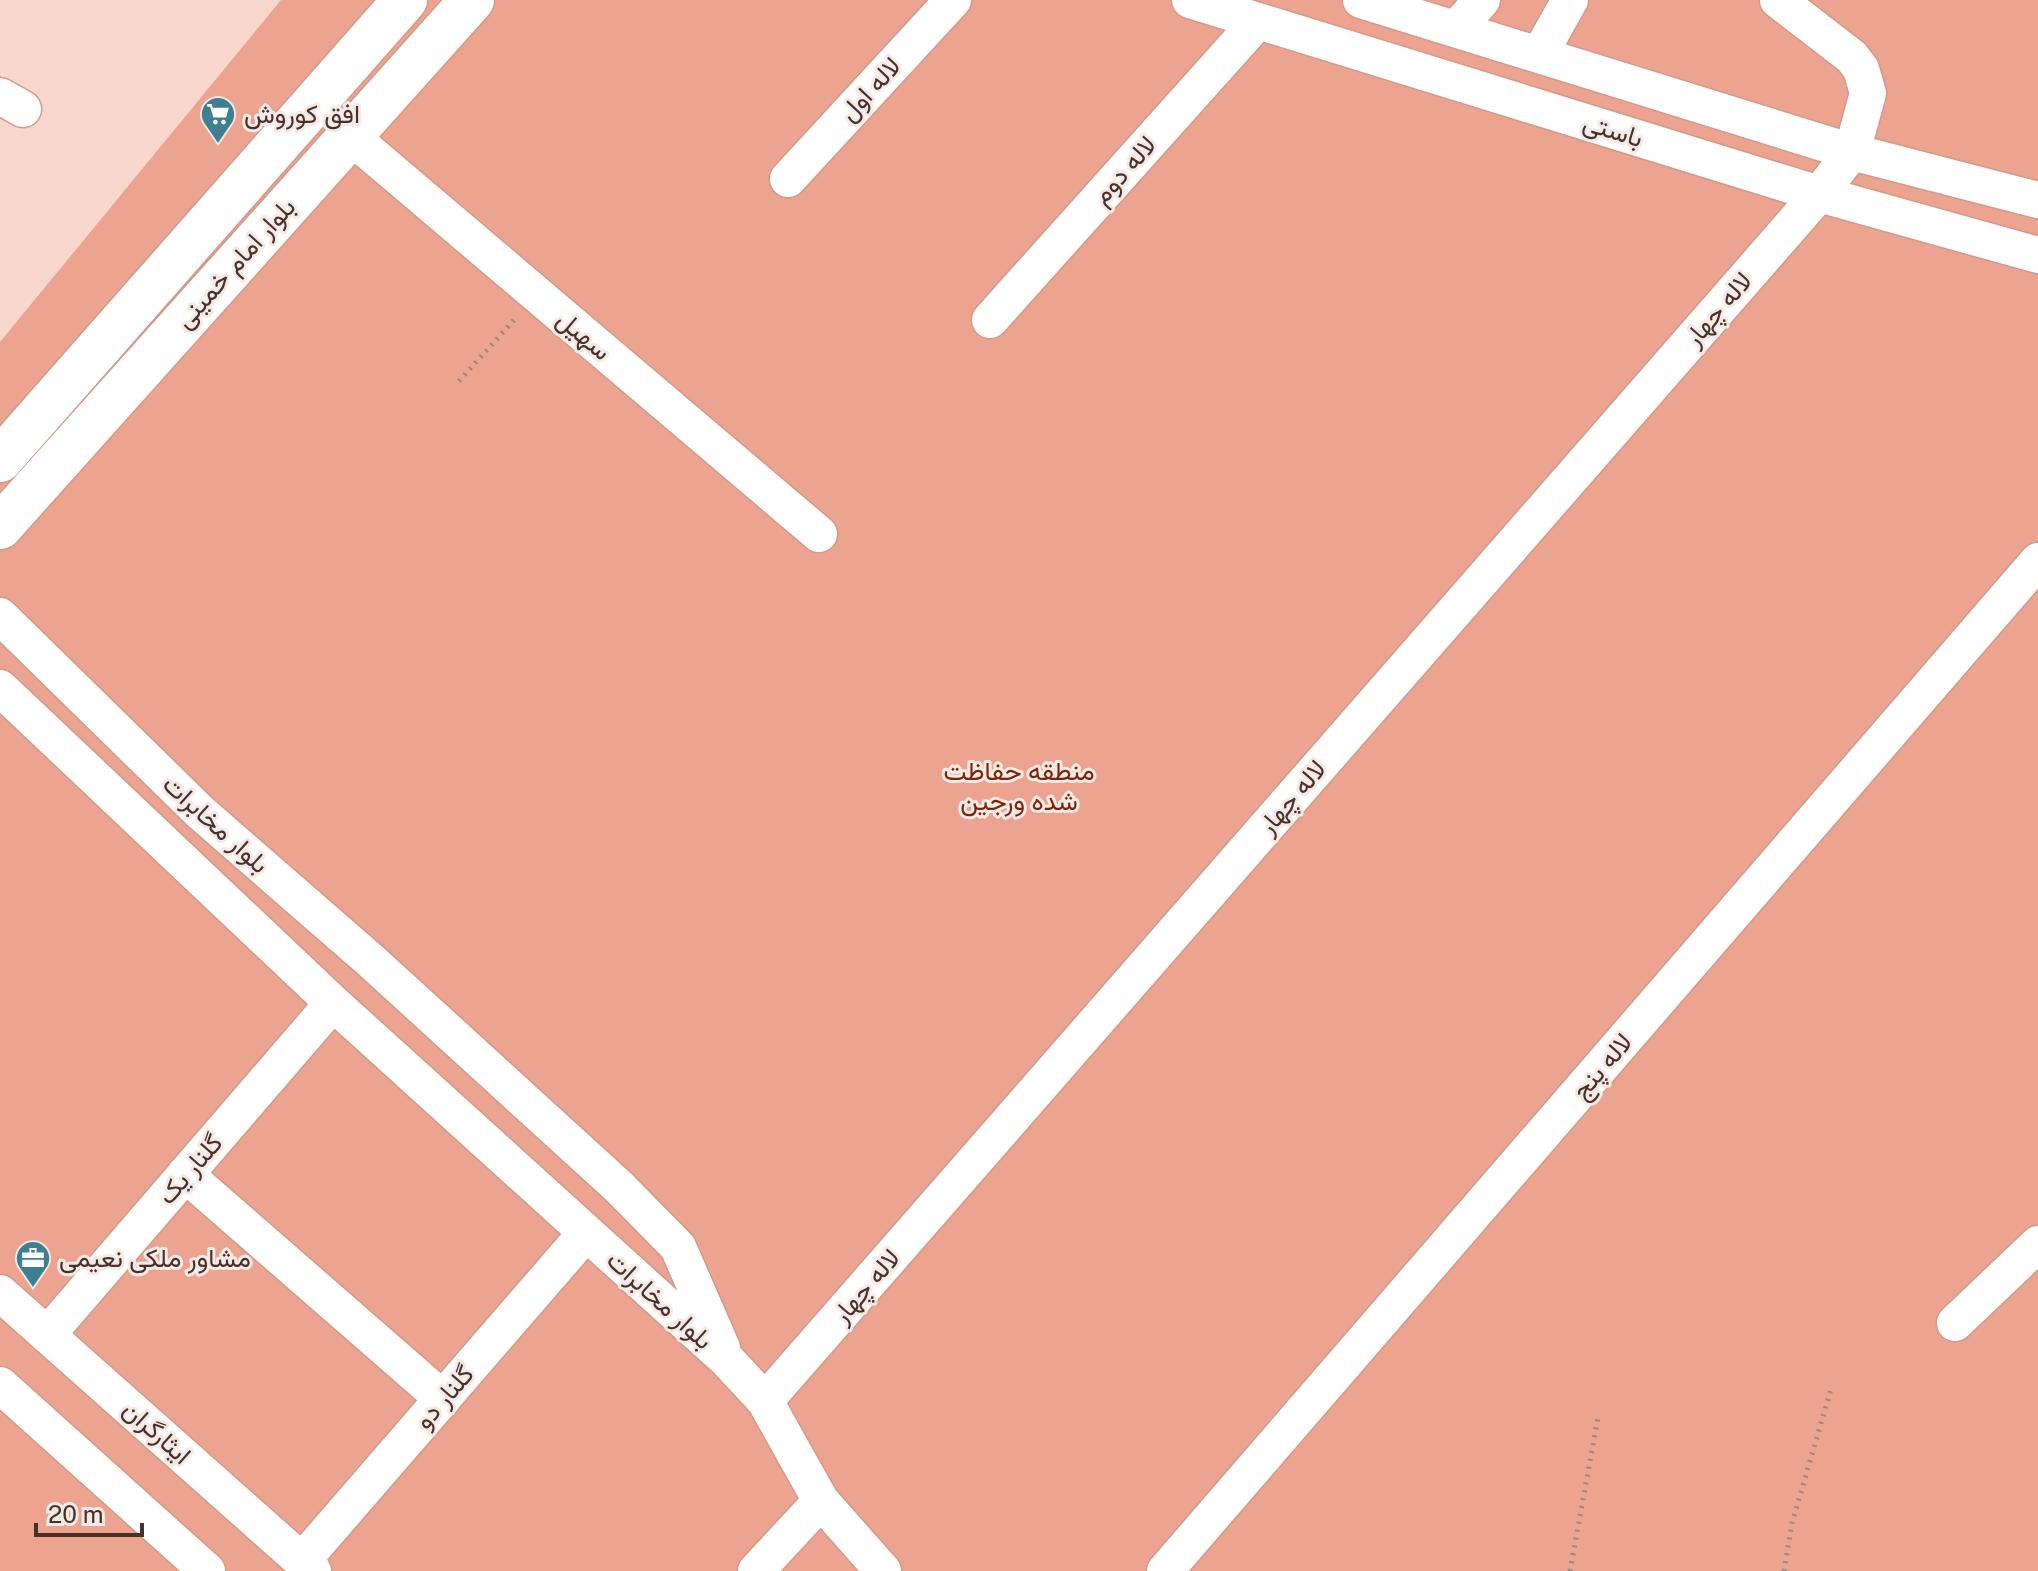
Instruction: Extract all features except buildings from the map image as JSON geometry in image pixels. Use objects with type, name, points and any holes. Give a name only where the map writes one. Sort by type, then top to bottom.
[{"type":"main road","name":"بلوار امام خمینی","points":[[0,460],[405,0]]},
{"type":"main road","name":"بلوار امام خمینی","points":[[0,527],[472,0]]},
{"type":"street","name":"لاله اول","points":[[788,179],[953,0]]},
{"type":"street","name":"باستی","points":[[1190,0],[1819,194],[2038,255]]},
{"type":"street","name":"باستی","points":[[1361,0],[1852,152],[2038,200]]},
{"type":"street","points":[[1456,29],[1482,0]]},
{"type":"street","points":[[1539,55],[1570,0]]},
{"type":"street","points":[[1778,0],[1852,57],[1861,69],[1868,93],[1852,152]]},
{"type":"street","name":"لاله دوم","points":[[990,320],[1258,21]]},
{"type":"street","name":"سهیل","points":[[349,135],[819,534]]},
{"type":"street","name":"لاله چهار","points":[[765,1401],[1819,194],[1852,152]]},
{"type":"street","name":"لاله پنج","points":[[1165,1571],[2038,561]]},
{"type":"street","name":"بلوار مخابرات","points":[[0,616],[200,812],[370,960],[619,1187],[678,1247],[727,1360]]},
{"type":"street","name":"بلوار مخابرات","points":[[0,688],[333,1003],[727,1360]]},
{"type":"street","name":"گلنار یک","points":[[47,1335],[333,1003]]},
{"type":"street","points":[[185,1174],[443,1399]]},
{"type":"street","name":"گلنار دو","points":[[308,1566],[443,1399],[586,1233]]},
{"type":"street","points":[[1955,1323],[2038,1244]]},
{"type":"street","name":"ایثارگران","points":[[0,1293],[308,1566]]},
{"type":"street","points":[[727,1360],[765,1401],[821,1501],[883,1571]]},
{"type":"street","points":[[1,1387],[207,1571]]},
{"type":"street","points":[[756,1571],[821,1501]]},
{"type":"path","points":[[459,381],[537,295]]},
{"type":"path","points":[[1784,1571],[1792,1523],[1831,1389]]},
{"type":"path","points":[[1570,1571],[1598,1417]]},
{"type":"green space","name":"منطقه حفاظت شده ورجین","points":[[281,0],[2038,0],[2038,1571],[0,1571],[0,342]]},
{"type":"place","name":"افق کوروش","points":[[218,145]]},
{"type":"place","name":"مشاور ملکی نعیمی","points":[[33,1289]]}]
